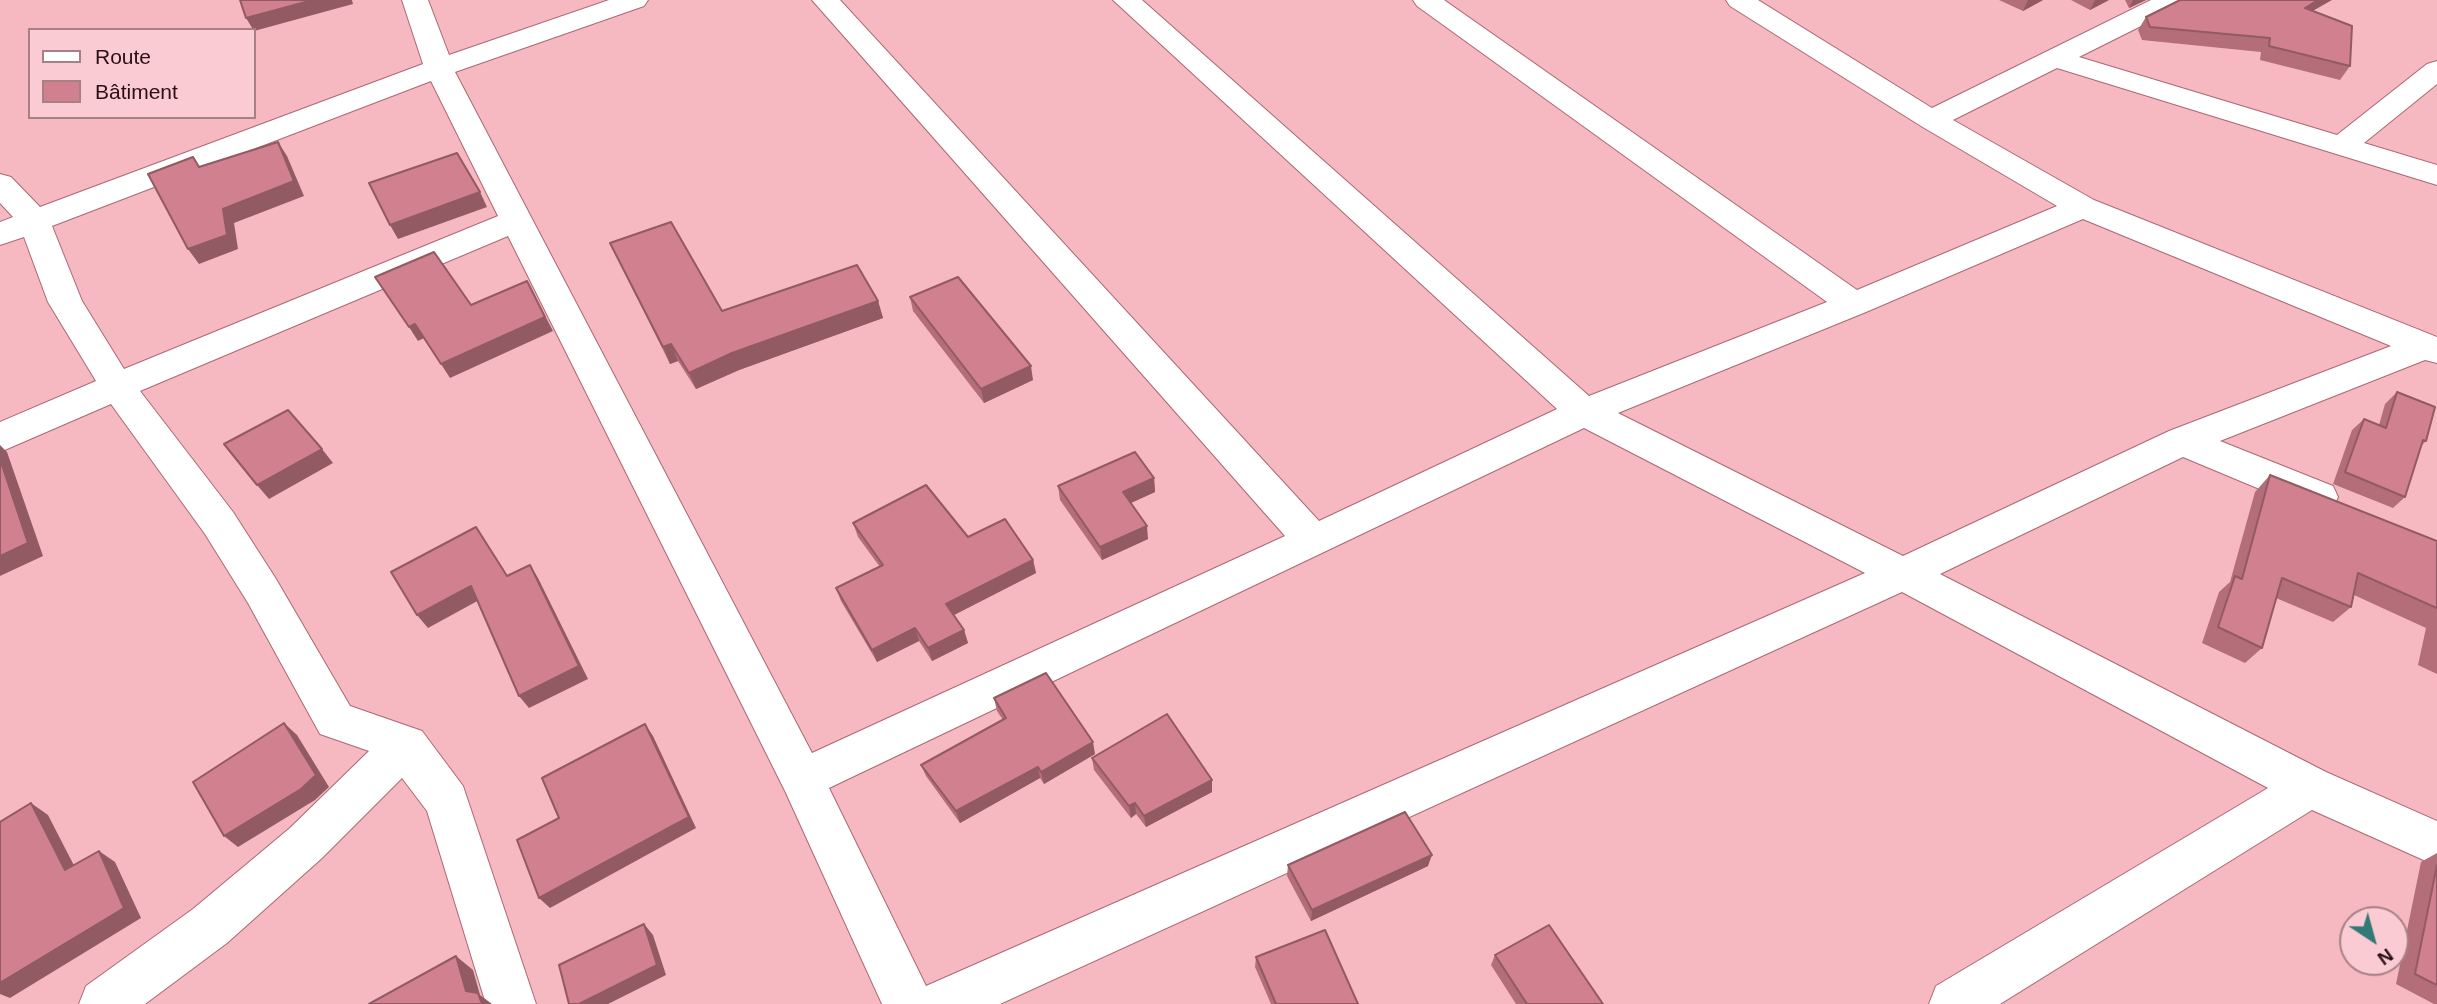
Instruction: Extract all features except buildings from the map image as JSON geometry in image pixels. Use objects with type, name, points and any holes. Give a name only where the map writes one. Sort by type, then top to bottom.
[{"type":"street","points":[[415,0],[439,68],[802,779],[908,1004]]},
{"type":"street","points":[[17,227],[439,68],[635,0]]},
{"type":"street","points":[[825,0],[1312,541]]},
{"type":"street","points":[[1126,0],[1584,412],[1903,574],[2310,787],[2437,844]]},
{"type":"street","points":[[1426,0],[1854,304]]},
{"type":"street","points":[[1931,120],[2172,0]]},
{"type":"street","points":[[1764,7],[1931,120],[2084,206],[2431,349]]},
{"type":"street","points":[[2053,58],[2437,176]]},
{"type":"street","points":[[2343,145],[2437,70]]},
{"type":"street","points":[[0,184],[17,227],[117,386],[219,523],[262,591],[335,720],[406,745],[424,774],[447,801],[511,1004]]},
{"type":"street","points":[[802,779],[1584,412],[1854,304],[2084,206]]},
{"type":"street","points":[[0,438],[117,386],[516,221]]},
{"type":"street","points":[[943,1004],[1903,574],[2182,441],[2431,349]]},
{"type":"street","points":[[2182,441],[2348,509]]},
{"type":"street","points":[[104,1004],[210,926],[296,852],[406,745]]},
{"type":"street","points":[[1963,1002],[2310,787]]}]
